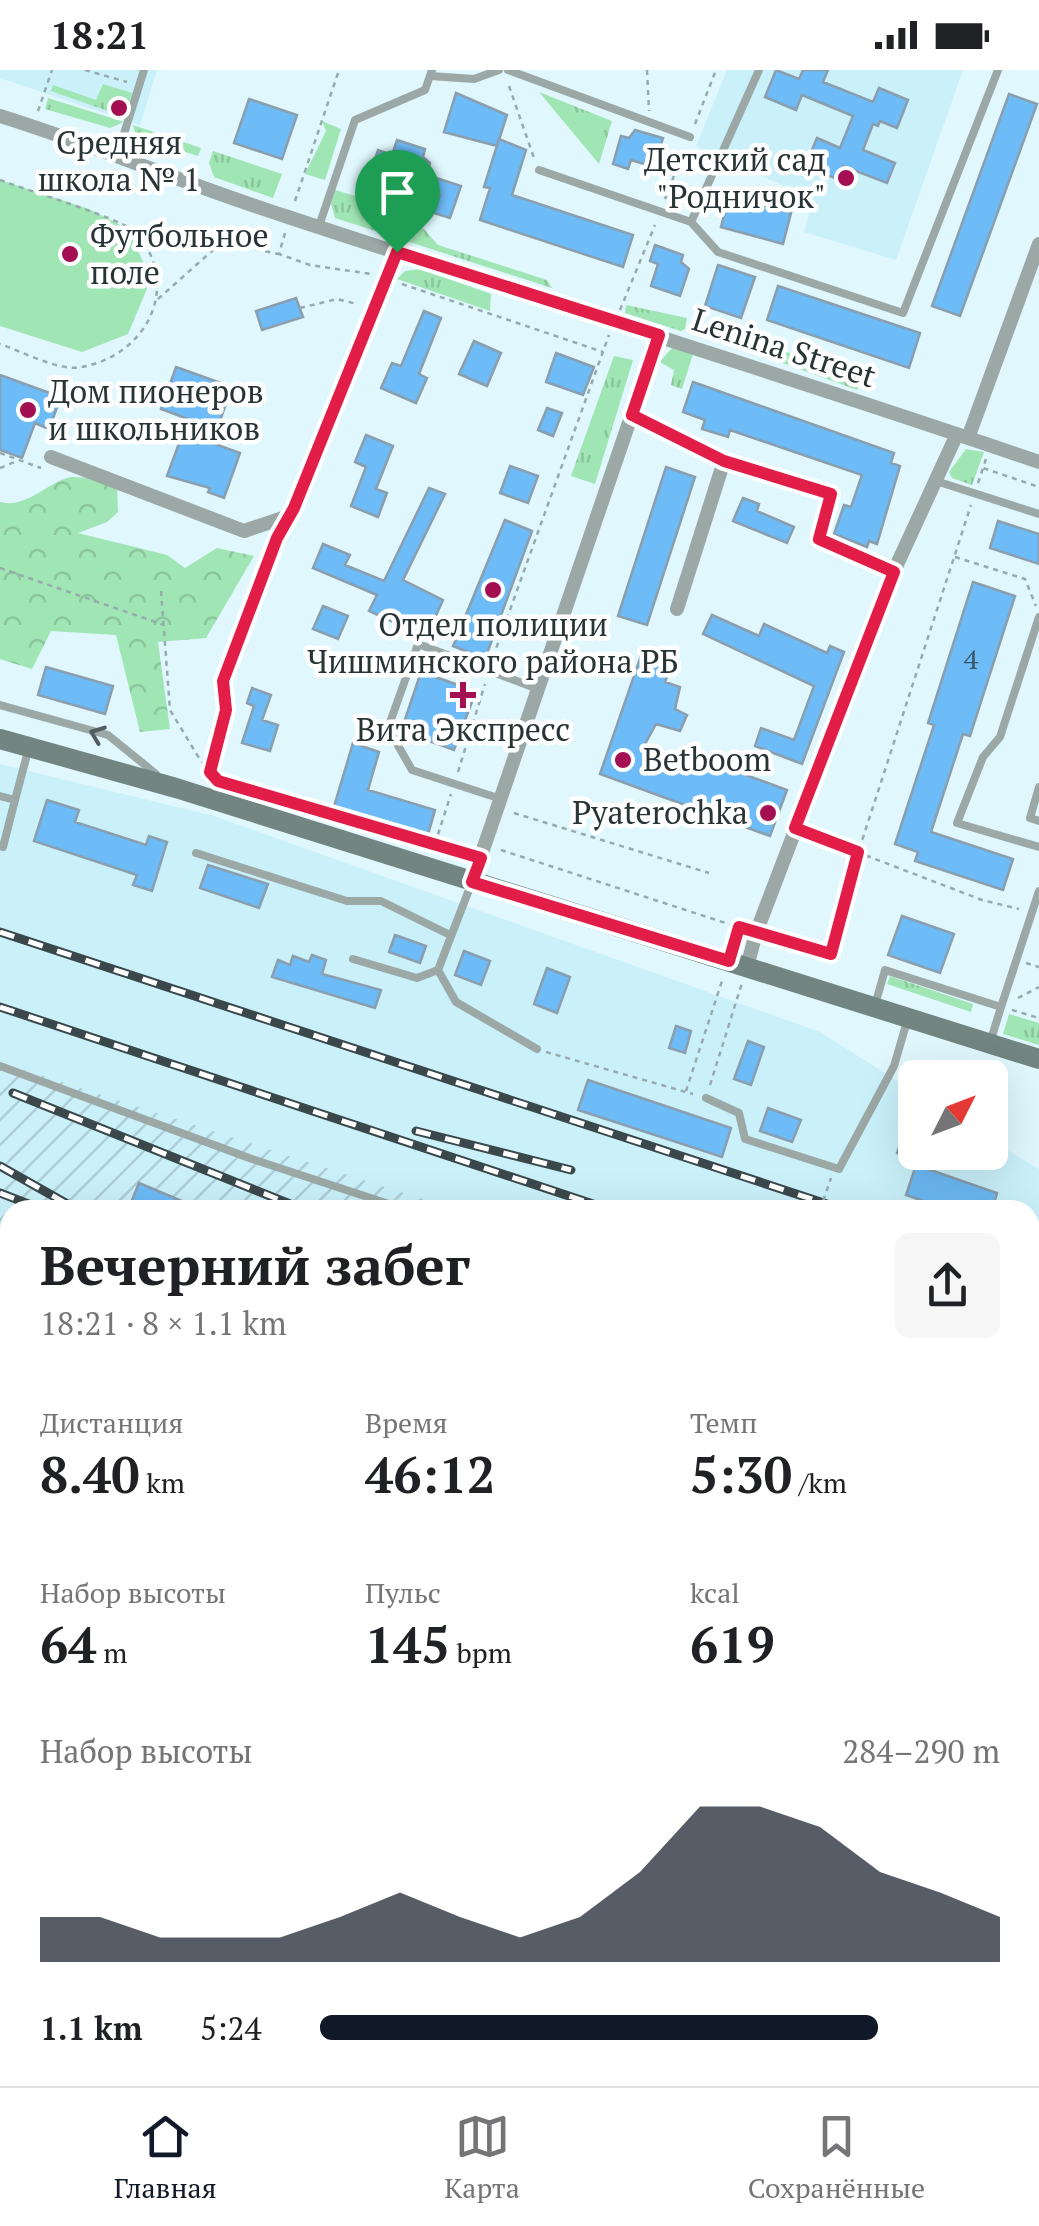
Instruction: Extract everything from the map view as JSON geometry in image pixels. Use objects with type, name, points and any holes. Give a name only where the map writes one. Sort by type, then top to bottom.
[{"type":"main road","points":[[0,739],[176,788],[1039,1059]]},
{"type":"street","name":"Lenina Street","points":[[0,116],[118,153],[397,252],[1039,462]]},
{"type":"street","points":[[738,964],[756,932],[894,572],[936,481],[963,436],[1038,250]]},
{"type":"street","points":[[226,710],[223,681],[397,252]]},
{"type":"street","points":[[472,882],[659,335]]},
{"type":"street","points":[[632,415],[724,461],[831,494],[819,539],[894,572]]},
{"type":"street","points":[[52,457],[244,531],[289,516]]},
{"type":"street","points":[[677,609],[724,461]]},
{"type":"lane","points":[[118,153],[144,70]]},
{"type":"lane","points":[[319,226],[355,120],[425,90],[431,73],[474,79],[504,70],[690,137]]},
{"type":"lane","points":[[691,222],[758,70]]},
{"type":"lane","points":[[538,170],[691,222],[718,252],[903,313],[998,70]]},
{"type":"lane","points":[[936,481],[1039,514]]},
{"type":"lane","points":[[1039,615],[1000,738],[982,757],[958,824],[1039,847]]},
{"type":"lane","points":[[499,804],[412,770],[388,728],[418,644],[538,689]]},
{"type":"lane","points":[[0,705],[108,735],[176,788]]},
{"type":"lane","points":[[3,847],[29,747]]},
{"type":"lane","points":[[1039,786],[1030,818],[1039,822]]},
{"type":"lane","points":[[0,796],[15,800]]},
{"type":"lane","points":[[196,853],[346,901],[381,901],[450,934]]},
{"type":"lane","points":[[472,882],[464,912],[450,934],[438,970],[456,1002],[537,1049]]},
{"type":"lane","points":[[990,1044],[1039,891]]},
{"type":"lane","points":[[353,959],[417,978],[438,970]]},
{"type":"lane","points":[[874,1008],[886,970],[1001,1007]]},
{"type":"lane","points":[[706,1098],[739,1113],[745,1140],[839,1169],[894,1066],[908,1018]]},
{"type":"lane","points":[[0,1066],[252,1159],[377,1200]]},
{"type":"path","points":[[32,126],[52,70]]},
{"type":"path","points":[[85,70],[139,85]]},
{"type":"path","points":[[504,70],[538,170]]},
{"type":"path","points":[[646,70],[649,123]]},
{"type":"path","points":[[435,844],[489,669],[614,320],[716,70]]},
{"type":"path","points":[[0,180],[135,230],[153,261],[158,299],[153,320],[111,357],[78,368],[0,344]]},
{"type":"path","points":[[158,299],[222,242],[279,254]]},
{"type":"path","points":[[300,308],[337,299],[374,308]]},
{"type":"path","points":[[162,591],[170,710],[218,781],[435,844],[483,851],[831,954],[858,852],[990,446]]},
{"type":"path","points":[[0,453],[41,468],[52,457]]},
{"type":"path","points":[[0,468],[20,460]]},
{"type":"path","points":[[983,468],[1039,487]]},
{"type":"path","points":[[954,557],[1025,579],[1039,615]]},
{"type":"path","points":[[0,568],[164,625]]},
{"type":"path","points":[[210,772],[226,710]]},
{"type":"path","points":[[499,804],[709,873]]},
{"type":"path","points":[[795,828],[982,900],[1032,913]]},
{"type":"path","points":[[537,1049],[706,1098],[738,964],[739,927]]},
{"type":"path","points":[[686,1091],[738,964]]},
{"type":"path","points":[[1001,1007],[1039,987]]},
{"type":"path","points":[[1001,1007],[1039,1018]]},
{"type":"path","points":[[823,1200],[830,1178]]},
{"type":"shaded area","name":"Средняя школа № 1","points":[[0,70],[157,70],[140,125],[0,78]]},
{"type":"shaded area","name":"Детский сад \"Родничок\"","points":[[727,70],[963,70],[896,260],[804,232],[813,199],[696,146]]},
{"type":"shaded area","points":[[0,764],[214,816],[820,1032],[898,1081],[898,1170],[1008,1170],[1008,1151],[1039,1169],[1039,1200],[0,1200]]},
{"type":"shaded area","points":[[0,1062],[425,1200],[0,1200]]},
{"type":"green space","points":[[103,84],[132,93],[125,117],[51,91],[53,85],[96,100]]},
{"type":"green space","points":[[539,92],[612,121],[599,164]]},
{"type":"green space","points":[[48,98],[124,122],[110,128],[45,109]]},
{"type":"green space","points":[[322,121],[341,129],[325,180],[305,174],[326,131]]},
{"type":"green space","points":[[133,125],[201,148],[198,156],[136,136]]},
{"type":"green space","points":[[213,151],[282,174],[273,198],[214,177],[209,163]]},
{"type":"green space","name":"Футбольное поле","points":[[0,180],[89,209],[128,229],[151,279],[128,334],[82,352],[0,326]]},
{"type":"green space","points":[[335,190],[409,212],[438,245],[547,280],[552,288],[335,218],[331,204]]},
{"type":"green space","points":[[420,269],[491,294],[490,311],[397,279],[405,271]]},
{"type":"green space","points":[[626,305],[687,318],[685,329],[625,313]]},
{"type":"green space","points":[[754,340],[861,379],[857,390],[750,351]]},
{"type":"green space","points":[[672,348],[693,354],[682,389],[671,385],[674,370],[660,362]]},
{"type":"green space","points":[[614,356],[633,360],[595,484],[571,476]]},
{"type":"green space","points":[[966,449],[984,452],[972,485],[952,478],[949,472]]},
{"type":"green space","points":[[71,477],[95,478],[117,487],[118,512],[107,522],[78,533],[167,555],[185,568],[217,548],[254,556],[206,638],[158,642],[170,729],[140,732],[116,635],[51,631],[32,669],[0,659],[0,502],[19,502]]},
{"type":"green space","points":[[890,976],[973,1004],[971,1012],[887,984]]},
{"type":"green space","points":[[1009,1014],[1039,1023],[1039,1045],[1003,1034]]},
{"type":"building","points":[[776,70],[799,79],[803,70],[828,70],[823,82],[873,102],[879,88],[908,100],[897,128],[880,121],[878,126],[873,124],[863,150],[895,163],[887,183],[843,166],[837,179],[805,166],[817,138],[840,148],[853,116],[802,95],[796,110],[765,97]]},
{"type":"building","points":[[456,93],[507,115],[497,146],[444,132]]},
{"type":"building","points":[[1009,94],[1037,104],[960,316],[932,306]]},
{"type":"building","points":[[249,99],[297,115],[282,159],[234,143]]},
{"type":"building","points":[[635,130],[663,138],[654,167],[631,160],[628,169],[613,164],[621,136],[629,138]]},
{"type":"building","points":[[499,139],[526,150],[512,195],[633,235],[623,267],[480,220],[490,188],[484,187]]},
{"type":"building","points":[[397,140],[425,149],[423,157],[430,163],[427,175],[461,186],[450,218],[434,213],[440,195],[369,178],[378,150],[392,155]]},
{"type":"building","points":[[729,196],[791,213],[783,244],[721,227]]},
{"type":"building","points":[[655,245],[683,255],[681,262],[689,269],[680,296],[651,286],[658,264],[650,261]]},
{"type":"building","points":[[718,265],[755,277],[741,318],[705,306]]},
{"type":"building","points":[[778,286],[920,333],[909,368],[767,320]]},
{"type":"building","points":[[296,298],[303,317],[262,330],[256,311]]},
{"type":"building","points":[[424,311],[441,318],[419,374],[427,378],[416,403],[381,388],[392,363],[401,366]]},
{"type":"building","points":[[474,341],[501,353],[487,386],[459,374]]},
{"type":"building","points":[[556,353],[594,367],[583,395],[546,382]]},
{"type":"building","points":[[176,367],[232,387],[212,443],[240,453],[224,498],[208,492],[210,488],[167,476],[188,419],[161,409]]},
{"type":"building","name":"Дом пионеров и школьников","points":[[0,375],[61,397],[49,429],[35,423],[22,458],[0,450]]},
{"type":"building","points":[[693,382],[894,453],[891,463],[900,466],[877,544],[869,541],[867,547],[834,534],[844,505],[851,507],[862,475],[730,430],[728,437],[702,429],[705,420],[683,412]]},
{"type":"building","points":[[547,408],[562,413],[553,436],[538,430]]},
{"type":"building","points":[[366,435],[393,446],[376,489],[387,493],[378,517],[351,506],[366,467],[355,462]]},
{"type":"building","points":[[510,466],[538,476],[528,503],[500,493]]},
{"type":"building","points":[[666,467],[695,477],[647,625],[618,616]]},
{"type":"building","points":[[429,488],[445,494],[403,580],[443,600],[426,637],[369,611],[377,595],[313,568],[323,544],[350,555],[345,565],[384,581]]},
{"type":"building","points":[[743,498],[759,504],[757,511],[794,527],[787,543],[733,521]]},
{"type":"building","name":"Отдел полиции Чишминского района РБ","points":[[505,520],[532,531],[485,659],[453,646]]},
{"type":"building","points":[[998,521],[1039,534],[1039,564],[990,548]]},
{"type":"building","points":[[973,582],[1015,596],[970,736],[963,734],[931,832],[1013,859],[1003,890],[915,861],[918,852],[895,844],[934,725],[928,723]]},
{"type":"building","points":[[323,606],[348,616],[338,639],[313,629]]},
{"type":"building","points":[[712,615],[759,636],[764,624],[827,653],[830,646],[844,652],[802,764],[755,746],[761,728],[794,740],[814,686],[703,634]]},
{"type":"building","points":[[644,647],[674,658],[665,682],[680,687],[675,709],[687,715],[680,731],[656,724],[644,746],[701,767],[706,753],[726,761],[724,767],[787,790],[770,836],[600,774]]},
{"type":"building","points":[[46,667],[113,686],[105,714],[38,695]]},
{"type":"building","points":[[421,672],[476,691],[454,750],[401,731]]},
{"type":"building","points":[[252,688],[271,695],[262,720],[278,725],[270,751],[242,743],[254,706],[247,703]]},
{"type":"building","points":[[353,743],[379,752],[368,790],[435,810],[427,838],[333,810]]},
{"type":"building","points":[[47,800],[79,810],[75,822],[146,845],[149,836],[167,842],[152,891],[133,885],[137,875],[34,841]]},
{"type":"building","points":[[208,865],[268,884],[259,908],[200,888]]},
{"type":"building","points":[[902,916],[954,934],[940,973],[888,955]]},
{"type":"building","points":[[395,935],[426,946],[420,963],[389,952]]},
{"type":"building","points":[[464,951],[490,961],[481,985],[455,975]]},
{"type":"building","points":[[312,955],[326,960],[322,974],[381,990],[375,1008],[272,977],[278,960],[290,965],[293,956],[309,962]]},
{"type":"building","points":[[547,968],[570,977],[557,1013],[534,1004]]},
{"type":"building","points":[[676,1026],[691,1031],[685,1053],[669,1048]]},
{"type":"building","points":[[748,1041],[764,1047],[751,1085],[734,1079]]},
{"type":"building","points":[[588,1080],[731,1128],[722,1157],[578,1110]]},
{"type":"building","points":[[768,1108],[801,1120],[792,1142],[760,1131]]},
{"type":"building","points":[[914,1170],[930,1170],[997,1193],[995,1200],[920,1200],[906,1195]]},
{"type":"building","points":[[139,1183],[179,1200],[132,1200]]},
{"type":"railway","points":[[0,932],[815,1200]]},
{"type":"railway","points":[[0,1007],[581,1200]]},
{"type":"railway","points":[[13,1093],[280,1200]]},
{"type":"railway","points":[[416,1131],[571,1170]]},
{"type":"railway","points":[[0,1166],[60,1200]]},
{"type":"railway","points":[[0,1193],[18,1200]]},
{"type":"place","name":"Средняя школа № 1","points":[[119,108]]},
{"type":"place","name":"Детский сад \"Родничок\"","points":[[846,178]]},
{"type":"place","name":"Футбольное поле","points":[[70,254]]},
{"type":"place","name":"Дом пионеров и школьников","points":[[28,410]]},
{"type":"place","name":"Отдел полиции Чишминского района РБ","points":[[493,590]]},
{"type":"place","name":"Вита Экспресс","points":[[463,695]]},
{"type":"place","name":"Betboom","points":[[623,760]]},
{"type":"place","name":"Pyaterochka","points":[[768,813]]},
{"type":"route","points":[[397,252],[659,335],[632,415],[724,461],[831,494],[819,539],[894,572],[795,828],[858,852],[831,954],[739,927],[729,961],[472,882],[481,858],[218,781],[210,772],[226,710],[223,681],[277,538],[294,508],[397,252]]}]
